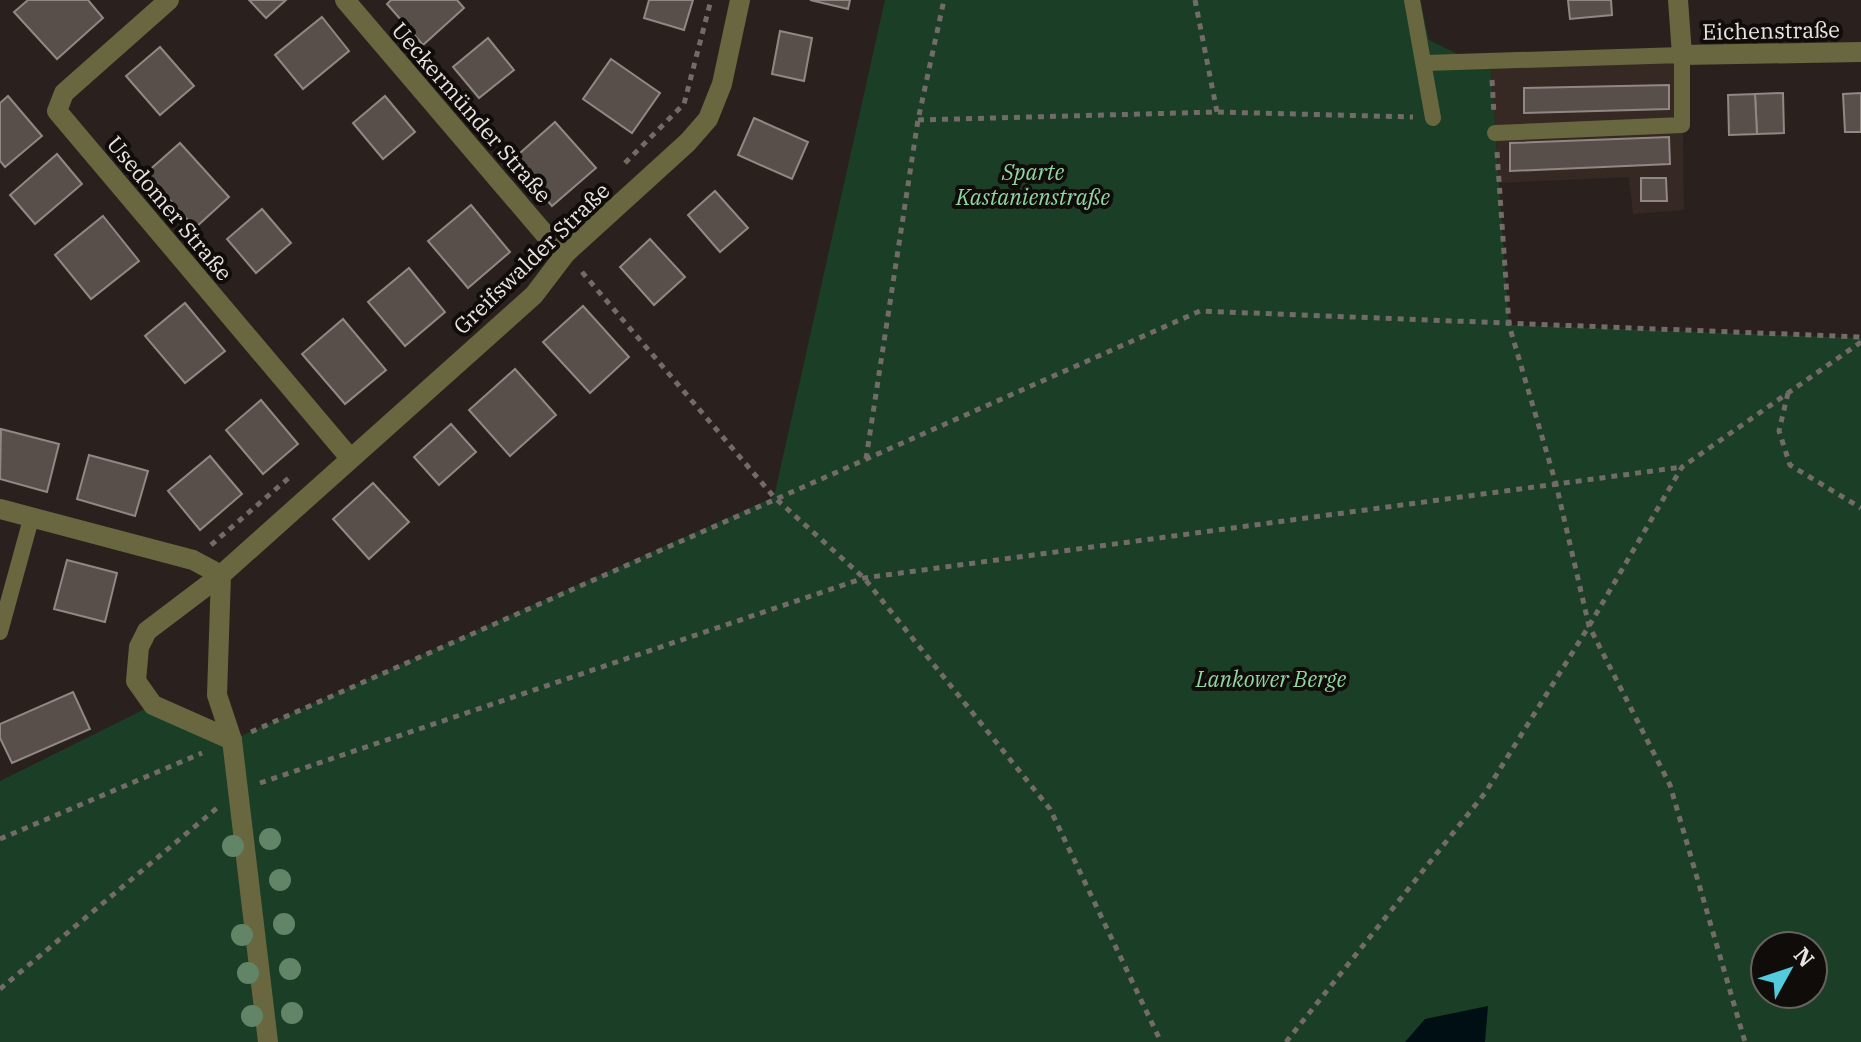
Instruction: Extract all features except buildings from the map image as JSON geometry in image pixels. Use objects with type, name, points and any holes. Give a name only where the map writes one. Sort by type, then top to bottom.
[{"type":"street","name":"Usedomer Straße","points":[[169,0],[64,93],[57,111],[350,458]]},
{"type":"street","name":"Ueckermünder Straße","points":[[345,0],[549,239],[566,253]]},
{"type":"street","name":"Greifswalder Straße","points":[[232,740],[153,705],[136,681],[139,647],[147,631],[221,575],[534,295],[566,253],[688,142],[708,119],[722,84],[740,0]]},
{"type":"street","points":[[1678,0],[1682,55]]},
{"type":"street","name":"Eichenstraße","points":[[1682,55],[1861,52]]},
{"type":"street","points":[[0,509],[193,560],[221,575],[217,695],[232,740],[268,1042]]},
{"type":"lane","points":[[1412,0],[1433,118]]},
{"type":"lane","points":[[1425,63],[1682,55],[1682,125],[1495,133]]},
{"type":"lane","points":[[0,632],[31,519]]},
{"type":"path","points":[[616,171],[684,104],[711,0]]},
{"type":"path","points":[[866,459],[918,120],[944,0]]},
{"type":"path","points":[[1195,0],[1217,112]]},
{"type":"path","points":[[1490,60],[1509,325],[1556,484],[1589,626],[1670,785],[1745,1042]]},
{"type":"path","points":[[918,120],[1217,112],[1433,118]]},
{"type":"path","points":[[566,253],[774,497],[864,578],[1050,809],[1161,1042]]},
{"type":"path","points":[[0,839],[232,740],[774,497],[1200,311],[1861,340]]},
{"type":"path","points":[[1286,1042],[1485,793],[1589,626],[1682,467],[1861,340]]},
{"type":"path","points":[[1788,393],[1779,431],[1790,465],[1861,508]]},
{"type":"path","points":[[0,989],[238,791],[864,578],[1682,467]]},
{"type":"path","points":[[193,560],[298,469]]},
{"type":"shaded area","points":[[1682,55],[1684,210],[1633,214],[1629,177],[1499,183],[1490,60]]},
{"type":"shaded area","points":[[1488,1006],[1485,1042],[1405,1042],[1425,1019]]},
{"type":"green space","name":"Lankower Berge","points":[[885,0],[1420,0],[1429,40],[1491,70],[1509,325],[1861,338],[1861,1042],[0,1042],[0,781],[153,705],[232,740],[774,497]]},
{"type":"park label","name":"Sparte Kastanienstraße","points":[[1033,184]]}]
